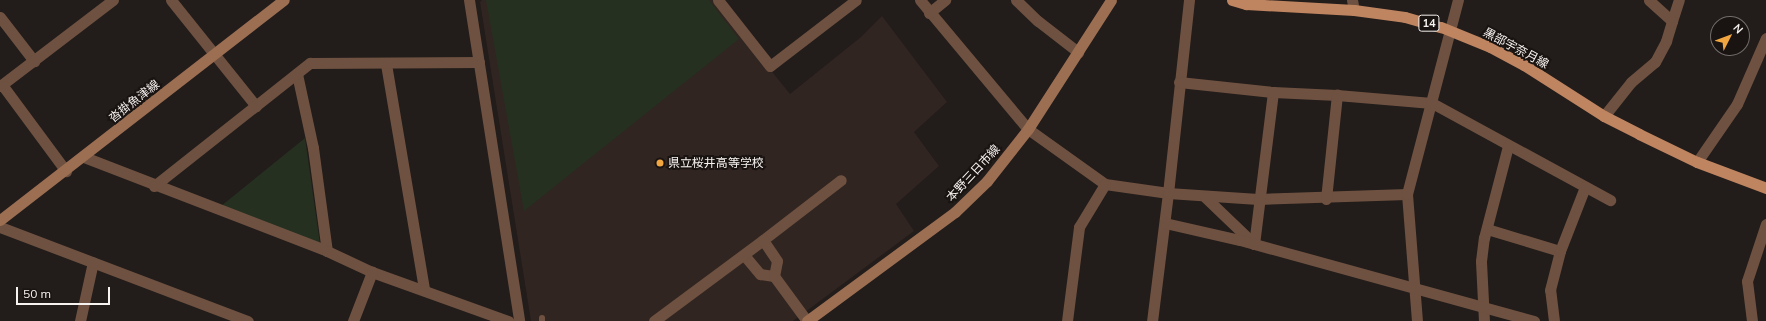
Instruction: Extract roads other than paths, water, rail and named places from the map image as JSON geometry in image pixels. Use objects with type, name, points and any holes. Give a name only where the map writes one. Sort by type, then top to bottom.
[{"type":"main road","name":"沓掛魚津線","points":[[0,220],[66,171],[284,0]]},
{"type":"main road","name":"本野三日市線","points":[[807,321],[955,212],[987,181],[1028,129],[1111,0]]},
{"type":"main road","name":"黒部宇奈月線","points":[[1232,0],[1246,2],[1353,5],[1405,17],[1451,31],[1490,47],[1524,65],[1604,116],[1698,162],[1766,188]]},
{"type":"street","points":[[171,0],[256,106]]},
{"type":"street","points":[[469,0],[519,321]]},
{"type":"street","points":[[718,0],[770,66],[856,0]]},
{"type":"street","points":[[920,0],[929,13],[1028,129],[1105,184],[1205,197],[1258,199],[1326,199],[1407,194]]},
{"type":"street","points":[[929,13],[945,0]]},
{"type":"street","points":[[1016,0],[1038,21],[1078,52]]},
{"type":"street","points":[[1152,321],[1165,223],[1189,0]]},
{"type":"street","points":[[1417,321],[1407,194],[1458,0]]},
{"type":"street","points":[[1649,0],[1672,21]]},
{"type":"street","points":[[1604,116],[1632,82],[1655,62],[1679,0]]},
{"type":"street","points":[[66,171],[2,86],[109,1]]},
{"type":"street","points":[[0,17],[34,61]]},
{"type":"street","points":[[1698,162],[1737,104],[1765,44]]},
{"type":"street","points":[[154,186],[298,74],[310,63],[386,64],[479,62]]},
{"type":"street","points":[[386,64],[424,289]]},
{"type":"street","points":[[298,74],[313,148],[327,251]]},
{"type":"street","points":[[1179,82],[1273,92],[1337,95],[1432,103],[1508,146],[1610,200]]},
{"type":"street","points":[[1254,244],[1258,199],[1273,92]]},
{"type":"street","points":[[1326,199],[1337,95]]},
{"type":"street","points":[[1484,321],[1482,261],[1486,229],[1508,146]]},
{"type":"street","points":[[84,157],[154,186],[327,251],[372,272],[424,289],[508,321]]},
{"type":"street","points":[[654,321],[744,255],[841,180]]},
{"type":"street","points":[[1067,321],[1079,227],[1105,184]]},
{"type":"street","points":[[1554,321],[1550,290],[1560,251],[1585,187]]},
{"type":"street","points":[[1205,197],[1254,244]]},
{"type":"street","points":[[1165,223],[1254,244],[1534,321]]},
{"type":"street","points":[[1752,321],[1748,281],[1766,224]]},
{"type":"street","points":[[0,227],[93,262],[227,317],[248,321]]},
{"type":"street","points":[[1486,229],[1560,251]]},
{"type":"street","points":[[763,240],[776,261],[774,276],[807,321]]},
{"type":"street","points":[[744,255],[760,274],[774,276]]},
{"type":"street","points":[[80,321],[93,262]]},
{"type":"street","points":[[353,321],[372,272]]},
{"type":"place","name":"県立桜井高等学校","points":[[660,163]]}]
